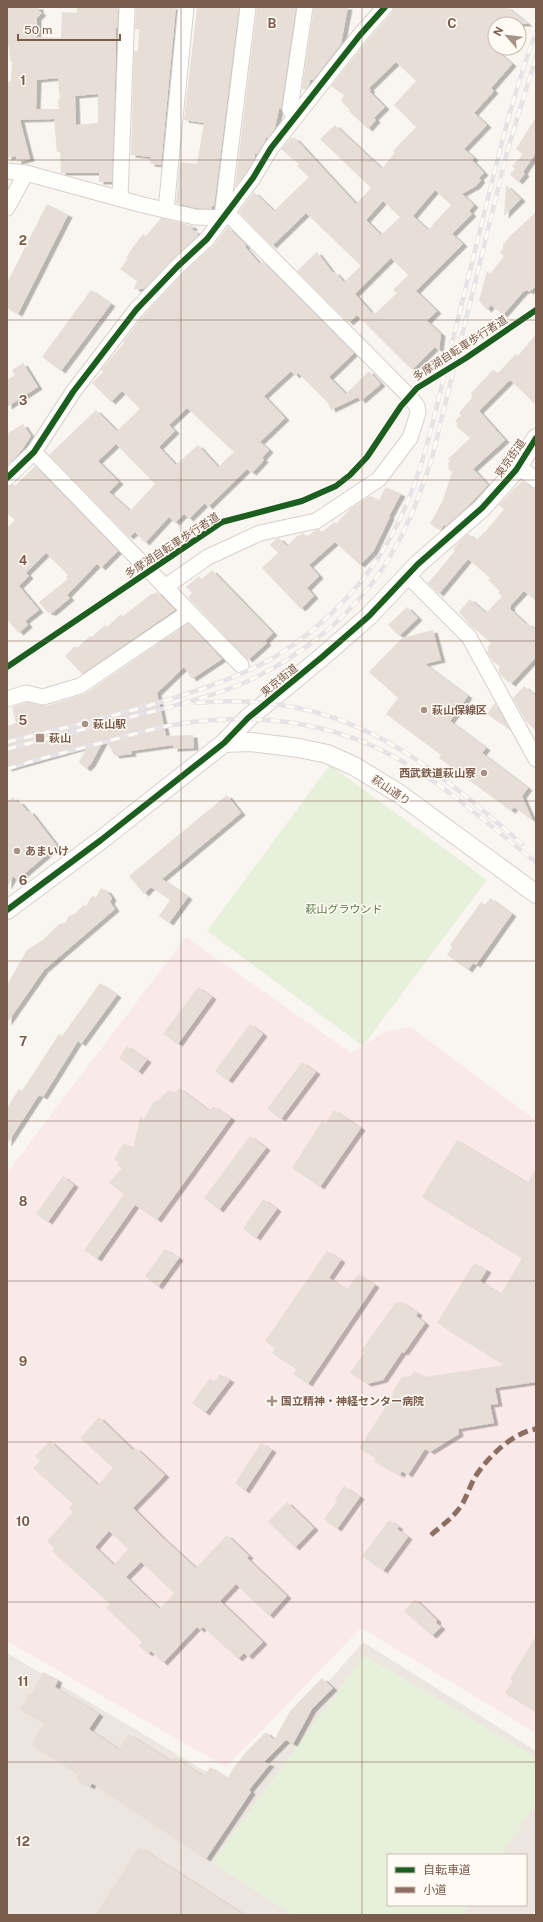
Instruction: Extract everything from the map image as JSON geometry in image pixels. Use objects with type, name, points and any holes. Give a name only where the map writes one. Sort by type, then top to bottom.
[{"type":"street","points":[[120,198],[127,7]]},
{"type":"street","points":[[166,210],[186,7]]},
{"type":"street","points":[[224,215],[248,7]]},
{"type":"street","points":[[294,118],[290,109],[305,7]]},
{"type":"street","points":[[7,478],[34,452],[73,392],[136,310],[178,266],[207,239],[253,178],[271,148],[294,118],[385,7]]},
{"type":"street","points":[[7,171],[26,173],[195,217],[224,215],[409,396],[417,406],[418,413],[410,438],[379,479],[316,521],[260,533],[208,557],[165,587]]},
{"type":"street","points":[[7,208],[26,173]]},
{"type":"street","name":"東京街道","points":[[7,910],[101,840],[224,743],[248,718],[369,616],[408,576],[482,508],[518,466],[536,438]]},
{"type":"street","points":[[34,452],[241,665]]},
{"type":"street","points":[[518,466],[536,480]]},
{"type":"street","points":[[408,576],[469,637],[533,748]]},
{"type":"street","points":[[7,699],[26,693],[43,697],[80,686],[189,612]]},
{"type":"street","name":"萩山通り","points":[[224,743],[251,742],[299,748],[327,754],[354,766],[398,793],[536,894]]},
{"type":"shaded area","name":"国立精神・神経センター病院","points":[[186,937],[351,1053],[385,1032],[410,1027],[534,1119],[536,1117],[536,1733],[361,1628],[226,1767],[7,1641],[7,1173]]},
{"type":"shaded area","points":[[363,1642],[536,1751],[536,1908],[532,1915],[7,1915],[7,1653],[235,1789]]},
{"type":"green space","name":"萩山グラウンド","points":[[330,765],[487,880],[363,1046],[207,931]]},
{"type":"green space","points":[[364,1655],[536,1757],[536,1804],[503,1854],[387,1854],[387,1906],[468,1906],[462,1915],[292,1915],[212,1862]]},
{"type":"building","points":[[39,7],[39,11],[42,13],[37,18],[37,37],[61,38],[62,12],[77,13],[77,7],[118,7],[116,28],[112,182],[99,182],[99,173],[61,173],[60,152],[57,152],[54,119],[20,120],[30,159],[17,162],[16,156],[7,158],[7,82],[11,81],[12,61],[10,61],[9,47],[7,46],[7,8]],"holes":[[[58,78],[60,99],[58,99],[59,109],[36,109],[37,80]],[[98,94],[98,123],[76,125],[75,96]]]},
{"type":"building","points":[[136,7],[176,7],[161,165],[150,164],[151,157],[131,155],[134,51],[138,51],[139,29],[135,29]]},
{"type":"building","points":[[197,7],[239,7],[214,206],[212,206],[211,209],[196,208],[176,203],[180,162],[197,164],[204,123],[184,120]]},
{"type":"building","points":[[257,7],[296,7],[281,109],[279,109],[275,128],[268,138],[266,137],[257,154],[255,153],[255,158],[235,187]]},
{"type":"building","points":[[314,7],[348,7],[341,44],[313,80],[310,80],[306,90],[302,89]]},
{"type":"building","points":[[394,7],[507,7],[518,16],[487,16],[487,56],[503,56],[512,64],[491,88],[494,91],[474,113],[487,125],[464,149],[474,158],[472,160],[484,173],[479,178],[481,180],[476,186],[462,194],[474,205],[469,211],[472,214],[452,234],[463,244],[416,291],[437,311],[427,321],[441,334],[439,351],[435,347],[413,369],[410,368],[357,315],[349,323],[297,271],[317,252],[333,273],[335,272],[344,282],[361,266],[306,213],[272,246],[239,212],[254,192],[274,211],[309,177],[297,166],[299,164],[281,149],[291,138],[295,138],[356,204],[371,188],[320,139],[335,125],[382,169],[395,152],[393,151],[416,127],[394,105],[416,81],[396,62],[369,88],[371,90],[369,91],[385,107],[374,118],[376,120],[368,129],[341,101],[344,95],[331,86],[367,41],[392,13]],"holes":[[[435,190],[451,205],[428,230],[413,216]],[[383,201],[400,217],[381,235],[366,220]],[[391,258],[408,275],[393,290],[397,293],[375,314],[373,311],[372,313],[355,294]]]},
{"type":"building","points":[[536,117],[536,153],[523,172],[525,174],[518,182],[510,174],[515,169],[512,166],[523,154],[516,149]]},
{"type":"building","points":[[506,185],[521,199],[504,216]]},
{"type":"building","points":[[47,204],[68,215],[18,314],[7,308],[7,283]]},
{"type":"building","points":[[536,212],[536,286],[529,292],[527,290],[523,292],[503,315],[491,305],[487,310],[479,301],[487,271],[490,274],[504,256],[500,253],[503,245],[509,237]]},
{"type":"building","points":[[161,218],[193,226],[192,230],[198,232],[197,236],[144,289],[134,289],[137,281],[120,269],[128,259],[126,258],[133,247],[143,234],[146,236]]},
{"type":"building","points":[[228,227],[246,245],[245,247],[260,264],[262,261],[354,353],[329,377],[346,394],[369,371],[381,384],[361,401],[358,397],[331,410],[328,403],[298,373],[295,376],[291,371],[264,396],[285,418],[260,442],[269,450],[262,458],[264,460],[252,473],[247,469],[208,507],[205,503],[189,519],[184,514],[175,523],[169,517],[145,543],[135,532],[129,537],[49,455],[96,410],[117,431],[140,409],[122,391],[111,402],[92,383],[103,372],[101,370],[124,343],[123,342],[143,316],[184,272],[213,246]],"holes":[[[187,408],[234,452],[218,467],[198,445],[176,465],[159,447],[175,431],[169,425]],[[116,444],[155,484],[130,511],[109,492],[119,482],[98,461]]]},
{"type":"building","points":[[91,290],[111,304],[61,371],[42,357]]},
{"type":"building","points":[[536,334],[536,405],[510,380],[479,411],[505,440],[473,469],[488,485],[467,507],[447,525],[443,526],[441,530],[430,524],[443,500],[452,472],[448,468],[450,461],[448,459],[470,438],[456,426],[458,424],[455,421],[461,415],[459,413],[472,398],[471,397],[473,395],[471,393],[493,370],[498,373],[516,354],[518,356]]},
{"type":"building","points":[[23,363],[38,387],[7,407],[7,380],[15,375],[12,370]]},
{"type":"building","points":[[23,424],[31,436],[22,450],[7,466],[7,434]]},
{"type":"building","points":[[35,466],[118,551],[101,568],[97,564],[67,595],[70,598],[51,614],[50,612],[48,613],[39,602],[68,579],[66,577],[68,575],[46,553],[26,573],[29,576],[19,586],[39,610],[25,621],[28,625],[19,633],[7,620],[7,528],[15,520],[7,513],[7,487],[13,484],[15,486]]},
{"type":"building","points":[[522,481],[530,487],[536,489],[536,601],[524,591],[510,606],[510,609],[526,624],[527,623],[536,630],[536,657],[511,684],[500,675],[498,669],[500,667],[493,661],[487,652],[489,650],[487,648],[491,643],[470,625],[459,612],[470,599],[486,613],[502,596],[498,593],[500,591],[488,580],[490,578],[468,559],[439,594],[428,583],[455,551],[453,549],[462,539],[468,534],[476,540],[485,532],[504,509],[499,505]]},
{"type":"building","points":[[386,487],[401,494],[389,516],[390,517],[373,552],[360,565],[335,542],[309,565],[319,576],[307,588],[314,596],[301,609],[262,568],[278,553],[270,545],[279,538],[287,546],[298,535],[299,536],[303,533],[307,537],[319,529],[322,532],[334,522],[336,524],[350,509],[370,496],[379,500]]},
{"type":"building","points":[[212,570],[273,633],[265,641],[267,643],[248,660],[188,597],[192,593],[186,587],[199,576],[202,579]]},
{"type":"building","points":[[157,592],[175,610],[82,674],[65,656],[75,646],[77,648],[105,625],[107,627],[121,614],[123,616],[150,595]]},
{"type":"building","points":[[407,607],[418,618],[399,636],[388,625]]},
{"type":"building","points":[[188,623],[222,659],[192,679],[184,667],[157,693],[166,736],[193,735],[194,748],[173,749],[173,745],[131,751],[132,754],[115,756],[105,738],[91,764],[86,769],[79,762],[88,746],[7,769],[7,726],[16,723],[12,707],[27,702],[46,706],[85,694]]},
{"type":"building","points":[[433,630],[441,660],[425,664],[468,696],[450,721],[486,748],[482,753],[528,788],[522,796],[533,821],[514,807],[511,811],[439,758],[441,755],[386,714],[398,698],[369,672],[402,638]]},
{"type":"building","points":[[524,686],[536,696],[536,731],[526,721],[513,698]]},
{"type":"building","points":[[495,703],[510,730],[487,714]]},
{"type":"building","points":[[227,795],[241,813],[162,879],[188,897],[169,923],[159,916],[170,900],[151,887],[144,894],[129,876]]},
{"type":"building","points":[[13,797],[17,802],[19,801],[28,812],[30,811],[57,846],[17,880],[13,876],[7,887],[7,802]]},
{"type":"building","points":[[101,888],[107,891],[112,898],[110,902],[115,909],[44,970],[7,1023],[7,985],[27,950],[43,940],[59,924],[65,923],[69,916],[75,914],[83,905],[86,906],[92,896],[96,897]]},
{"type":"building","points":[[490,898],[512,914],[476,965],[473,963],[468,970],[447,955],[452,947],[450,945],[481,902],[485,905]]},
{"type":"building","points":[[100,983],[117,995],[81,1044],[78,1041],[43,1097],[39,1095],[7,1144],[7,1108],[19,1089],[22,1091],[59,1034],[62,1036]]},
{"type":"building","points":[[198,987],[212,997],[178,1044],[163,1034]]},
{"type":"building","points":[[250,1024],[263,1034],[228,1081],[215,1071]]},
{"type":"building","points":[[127,1046],[147,1060],[138,1072],[119,1058]]},
{"type":"building","points":[[302,1062],[316,1072],[281,1119],[267,1109]]},
{"type":"building","points":[[179,1088],[210,1111],[213,1106],[231,1118],[157,1220],[135,1205],[97,1259],[84,1250],[124,1194],[109,1183],[122,1168],[117,1165],[119,1162],[114,1159],[124,1143],[133,1149],[140,1117],[144,1119],[153,1102],[158,1100],[169,1090],[175,1094]]},
{"type":"building","points":[[334,1110],[361,1128],[320,1187],[292,1168],[322,1121],[326,1123]]},
{"type":"building","points":[[250,1136],[266,1148],[219,1210],[204,1198]]},
{"type":"building","points":[[457,1140],[528,1183],[536,1168],[536,1382],[495,1388],[498,1404],[490,1405],[494,1423],[458,1429],[459,1434],[430,1452],[425,1449],[408,1475],[402,1471],[400,1475],[375,1462],[375,1457],[359,1448],[394,1394],[392,1393],[402,1377],[411,1376],[414,1371],[425,1377],[504,1365],[437,1323],[474,1263],[487,1270],[480,1281],[501,1294],[522,1258],[422,1197]]},
{"type":"building","points":[[63,1176],[74,1185],[48,1222],[36,1214]]},
{"type":"building","points":[[263,1199],[277,1209],[256,1238],[243,1229]]},
{"type":"building","points":[[165,1249],[179,1258],[158,1287],[145,1276]]},
{"type":"building","points":[[327,1251],[341,1260],[329,1278],[347,1290],[358,1274],[375,1285],[308,1384],[293,1374],[296,1369],[272,1353],[275,1348],[265,1341]]},
{"type":"building","points":[[400,1301],[418,1313],[416,1316],[425,1323],[404,1353],[402,1352],[383,1380],[367,1384],[350,1373],[364,1353],[361,1351],[396,1302],[398,1304]]},
{"type":"building","points":[[220,1374],[230,1380],[205,1413],[192,1403],[210,1378],[215,1382]]},
{"type":"building","points":[[99,1417],[133,1450],[136,1448],[165,1475],[133,1508],[196,1568],[227,1535],[249,1556],[247,1558],[287,1596],[269,1616],[236,1584],[220,1601],[263,1642],[248,1657],[244,1653],[238,1659],[203,1627],[200,1630],[197,1627],[163,1663],[151,1651],[148,1654],[139,1646],[142,1642],[106,1608],[110,1604],[52,1551],[54,1548],[47,1541],[73,1512],[69,1509],[73,1504],[33,1468],[40,1461],[35,1456],[50,1441],[98,1485],[113,1468],[80,1438]],"holes":[[[109,1531],[128,1549],[114,1565],[95,1547]],[[141,1562],[174,1593],[160,1609],[126,1577]]]},
{"type":"building","points":[[261,1443],[272,1450],[245,1491],[235,1483]]},
{"type":"building","points":[[344,1486],[360,1497],[337,1529],[324,1519],[337,1501],[335,1499]]},
{"type":"building","points":[[287,1502],[314,1528],[295,1548],[268,1522]]},
{"type":"building","points":[[389,1520],[399,1527],[397,1529],[408,1537],[383,1571],[362,1556]]},
{"type":"building","points":[[415,1599],[437,1620],[436,1623],[441,1627],[432,1636],[404,1611]]},
{"type":"building","points":[[536,1636],[536,1712],[505,1693],[513,1681],[510,1679]]},
{"type":"building","points":[[43,1672],[58,1680],[55,1687],[99,1714],[89,1729],[119,1749],[129,1734],[171,1761],[174,1757],[204,1776],[210,1767],[228,1778],[232,1770],[247,1751],[266,1732],[274,1740],[290,1711],[322,1678],[333,1688],[312,1709],[293,1744],[286,1740],[264,1762],[270,1764],[249,1790],[251,1792],[206,1859],[92,1783],[90,1787],[76,1779],[79,1775],[31,1744],[44,1723],[20,1709],[29,1694],[31,1695]]},
{"type":"building","points":[[139,1847],[245,1915],[95,1915]]},
{"type":"railway","points":[[7,742],[105,718],[178,697],[206,688],[247,671],[273,658],[311,631],[329,616],[361,582],[387,544],[407,504],[415,484],[433,422],[503,138],[521,74],[536,32]]},
{"type":"railway","points":[[112,722],[173,706],[234,687],[281,664],[324,633],[344,615],[362,596],[378,575],[392,553],[410,518],[432,458],[507,152],[536,57]]},
{"type":"railway","points":[[196,703],[247,702],[293,707],[336,718],[375,735],[412,757],[485,812],[522,844]]},
{"type":"railway","points":[[7,769],[138,733],[179,724],[207,720],[236,719],[292,723],[319,728],[346,736],[373,746],[398,759],[452,795],[536,862]]},
{"type":"railway","points":[[7,749],[88,728]]},
{"type":"marked path","points":[[431,1535],[458,1510],[480,1469],[494,1454],[518,1435],[536,1429]]},
{"type":"cycle path","points":[[7,478],[34,452],[73,392],[136,310],[178,266],[207,239],[253,178],[271,148],[360,35],[385,7]]},
{"type":"cycle path","name":"多摩湖自転車歩行者道","points":[[7,667],[222,522],[302,501],[336,486],[350,475],[367,457],[401,406],[417,388],[466,358],[536,310]]},
{"type":"cycle path","points":[[7,910],[101,840],[224,743],[248,718],[369,616],[418,564],[482,508],[516,470],[536,438]]},
{"type":"place","name":"萩山保線区","points":[[424,710]]},
{"type":"place","name":"萩山駅","points":[[85,724]]},
{"type":"place","name":"萩山","points":[[40,738]]},
{"type":"place","name":"西武鉄道萩山寮","points":[[484,773]]},
{"type":"place","name":"あまいけ","points":[[17,851]]},
{"type":"place","name":"国立精神・神経センター病院","points":[[272,1401]]}]
